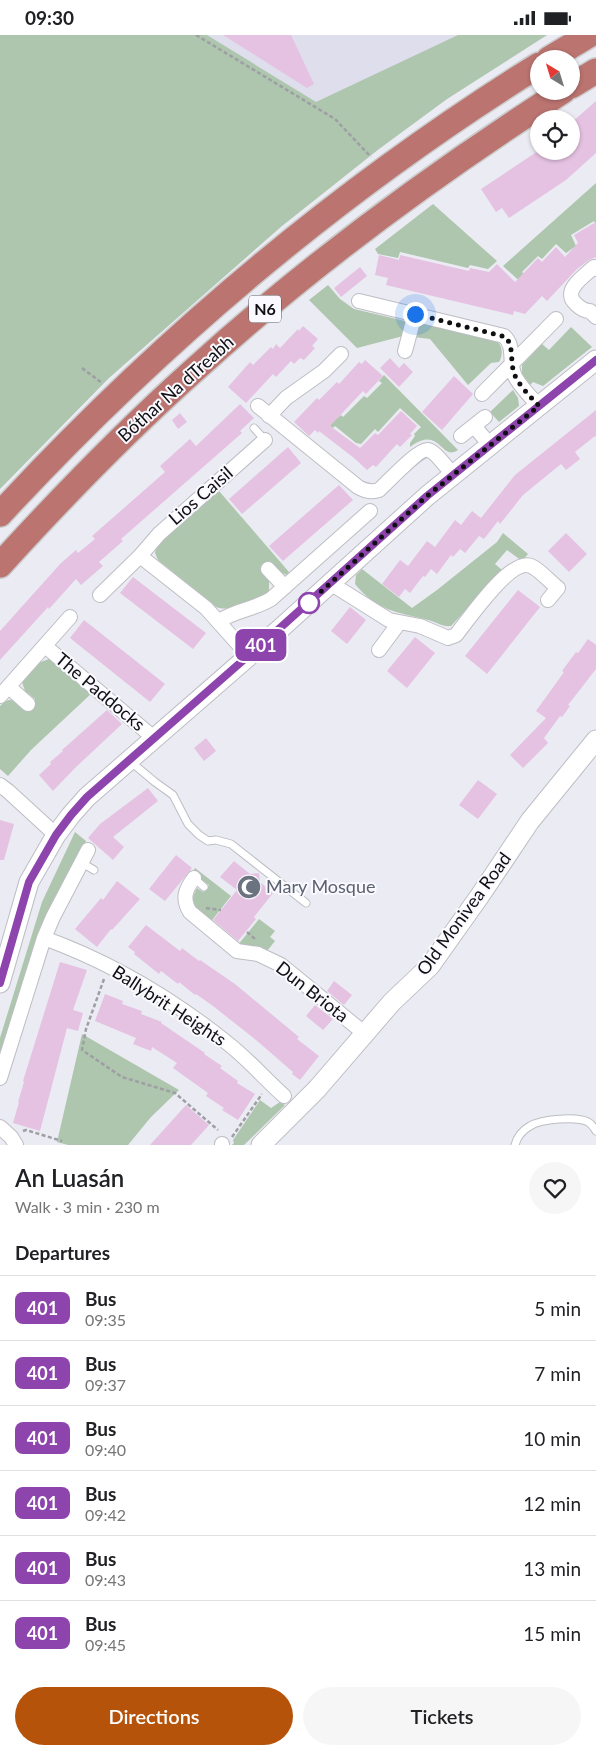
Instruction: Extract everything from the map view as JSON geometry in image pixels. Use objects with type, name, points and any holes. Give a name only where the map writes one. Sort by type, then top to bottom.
[{"type":"highway","points":[[564,50],[589,35]]},
{"type":"highway","name":"Bóthar Na dTreabh","points":[[0,514],[118,394],[164,350],[242,282],[384,170],[479,103],[530,71]]},
{"type":"highway","points":[[580,81],[596,71]]},
{"type":"highway","name":"Bóthar Na dTreabh","points":[[0,565],[78,481],[133,427],[243,327],[308,273],[393,207],[549,100]]},
{"type":"main road","points":[[0,983],[29,882],[56,835],[87,797],[454,475],[596,360]]},
{"type":"main road","name":"Old Monivea Road","points":[[261,1145],[317,1089],[392,1002],[430,966],[530,821],[596,740]]},
{"type":"street","points":[[594,311],[584,311],[571,299],[570,291],[594,267],[596,269]]},
{"type":"street","points":[[359,301],[504,336],[510,342],[515,377],[539,406]]},
{"type":"street","points":[[405,351],[415,314]]},
{"type":"street","points":[[482,394],[556,319]]},
{"type":"street","points":[[269,416],[286,398],[318,376],[341,355]]},
{"type":"street","points":[[258,406],[358,487],[367,491],[379,490],[425,450],[434,454],[454,475]]},
{"type":"street","points":[[461,436],[479,421],[490,445]]},
{"type":"street","name":"Lios Caisil","points":[[100,595],[140,556],[159,534],[265,440]]},
{"type":"street","points":[[219,621],[239,611],[266,602],[370,511]]},
{"type":"street","points":[[140,556],[206,608],[248,656]]},
{"type":"street","points":[[330,583],[384,617],[399,623],[420,627],[448,638],[454,636],[507,573],[522,565],[532,566],[558,589],[548,600]]},
{"type":"street","points":[[268,569],[284,587]]},
{"type":"street","name":"The Paddocks","points":[[28,704],[4,692],[70,617]]},
{"type":"street","points":[[379,650],[399,623]]},
{"type":"street","name":"The Paddocks","points":[[45,645],[154,738]]},
{"type":"street","points":[[0,785],[56,835]]},
{"type":"street","points":[[0,1078],[44,938],[88,861]]},
{"type":"street","name":"Dun Briota","points":[[199,882],[185,895],[190,912],[237,951],[258,954],[280,965],[364,1033]]},
{"type":"street","name":"Ballybrit Heights","points":[[44,938],[82,952],[110,967],[136,981],[195,1019],[226,1042],[278,1092]]},
{"type":"street","points":[[0,1127],[13,1141]]},
{"type":"lane","points":[[254,428],[265,440]]},
{"type":"lane","points":[[129,760],[173,795],[188,824],[199,835],[208,841],[216,840],[231,844],[306,903]]},
{"type":"lane","points":[[515,1145],[522,1133],[531,1125],[554,1120],[579,1119],[591,1123],[596,1131]]},
{"type":"path","points":[[196,35],[335,119],[384,170]]},
{"type":"path","points":[[82,368],[118,394]]},
{"type":"path","points":[[110,967],[86,1029],[82,1051],[122,1077],[175,1093],[224,1143],[278,1092]]},
{"type":"path","points":[[13,1141],[26,1130],[62,1141]]},
{"type":"shaded area","points":[[207,35],[547,35],[447,99],[379,149],[343,119]]},
{"type":"green space","points":[[0,35],[207,35],[316,102],[458,35],[547,35],[447,99],[379,149],[282,226],[109,378],[0,489]]},
{"type":"green space","points":[[596,183],[596,225],[594,221],[571,235],[576,246],[566,253],[556,244],[542,259],[538,256],[522,272],[531,281],[526,287],[503,266]]},
{"type":"green space","points":[[433,204],[497,261],[488,269],[470,265],[468,268],[400,252],[398,258],[378,254],[375,249]]},
{"type":"green space","points":[[328,285],[340,299],[354,309],[405,321],[403,336],[357,348],[309,300]]},
{"type":"green space","points":[[422,323],[497,341],[502,354],[499,362],[491,363],[468,385],[430,339],[414,337],[418,325]]},
{"type":"green space","points":[[571,327],[592,347],[543,386],[533,382],[530,385],[522,375],[522,365],[542,344],[549,350]]},
{"type":"green space","points":[[384,375],[458,450],[448,451],[428,439],[410,447],[410,443],[415,436],[414,434],[421,427],[400,408],[378,432],[375,429],[361,444],[356,443],[335,426],[333,428],[329,425],[341,415],[343,417],[364,396],[367,398],[382,383],[379,381]]},
{"type":"green space","points":[[513,390],[518,398],[519,406],[499,422],[490,412]]},
{"type":"green space","points":[[219,491],[289,572],[287,575],[282,573],[269,561],[260,569],[269,581],[269,593],[251,603],[229,608],[216,607],[158,560],[155,553],[157,544]]},
{"type":"green space","points":[[503,533],[528,554],[522,561],[507,550],[495,564],[502,570],[467,614],[464,612],[451,626],[388,609],[371,600],[355,584],[356,575],[362,569],[412,608],[497,542]]},
{"type":"green space","points":[[49,659],[93,692],[31,750],[8,776],[0,769],[0,706],[10,700],[20,704],[26,710],[35,699],[25,691],[22,682],[38,663]]},
{"type":"green space","points":[[75,832],[86,841],[39,930],[0,1054],[0,1038],[42,902]]},
{"type":"green space","points":[[195,868],[231,896],[209,924],[194,909],[193,900],[197,888],[203,892],[209,885],[192,873]]},
{"type":"green space","points":[[259,919],[275,931],[270,937],[275,941],[267,951],[237,946]]},
{"type":"green space","points":[[82,1034],[179,1090],[151,1117],[128,1145],[68,1145],[57,1142]]},
{"type":"green space","points":[[260,1100],[271,1108],[280,1102],[285,1105],[244,1145],[232,1145],[234,1143],[233,1140]]},
{"type":"building","points":[[223,35],[291,35],[314,84],[307,88]]},
{"type":"building","points":[[596,101],[596,153],[566,180],[509,218],[502,208],[496,212],[481,189],[530,156],[530,160],[580,160],[580,115]]},
{"type":"building","points":[[596,222],[596,257],[577,269],[547,301],[542,296],[525,314],[514,311],[513,315],[386,285],[388,278],[375,275],[379,255],[399,260],[400,255],[469,271],[470,268],[489,272],[497,264],[515,282],[538,258],[542,262],[556,247],[565,257],[578,243],[574,235]]},
{"type":"building","points":[[360,267],[367,276],[341,297],[334,288]]},
{"type":"building","points":[[303,326],[318,339],[312,346],[315,348],[304,360],[300,358],[294,364],[291,361],[276,377],[273,374],[246,403],[228,387],[250,362],[253,365],[271,347],[273,349],[276,344],[280,348]]},
{"type":"building","points":[[390,358],[399,368],[404,363],[413,372],[399,387],[380,368]]},
{"type":"building","points":[[365,360],[383,376],[366,394],[363,391],[330,426],[360,448],[375,433],[378,435],[401,411],[417,426],[410,434],[412,435],[400,447],[397,444],[376,467],[373,465],[367,470],[319,431],[318,433],[315,430],[309,436],[294,422],[317,398],[319,400],[337,382],[339,384],[359,362],[362,364]]},
{"type":"building","points":[[454,376],[473,394],[442,430],[422,412]]},
{"type":"building","points":[[240,404],[254,418],[240,431],[242,433],[121,539],[123,541],[99,562],[103,566],[81,585],[76,579],[0,660],[0,631],[61,563],[76,550],[78,553],[95,539],[92,536],[165,472],[160,466],[190,439],[196,446]]},
{"type":"building","points":[[596,410],[596,437],[575,452],[580,459],[566,470],[561,464],[523,495],[500,524],[498,521],[484,539],[479,536],[465,553],[460,549],[453,557],[451,555],[437,574],[431,569],[410,593],[405,589],[399,597],[382,584],[400,560],[408,566],[427,541],[435,547],[455,520],[461,525],[472,511],[481,518],[515,475]]},
{"type":"building","points":[[180,413],[187,422],[178,429],[172,420]]},
{"type":"building","points":[[288,447],[301,463],[242,514],[229,499]]},
{"type":"building","points":[[339,485],[353,500],[283,561],[269,546]]},
{"type":"building","points":[[566,533],[587,554],[569,572],[548,551]]},
{"type":"building","points":[[133,577],[206,633],[193,649],[120,593]]},
{"type":"building","points":[[518,590],[540,607],[487,674],[465,656]]},
{"type":"building","points":[[350,607],[366,620],[347,644],[331,631]]},
{"type":"building","points":[[84,620],[165,684],[150,702],[70,638]]},
{"type":"building","points":[[415,637],[435,653],[407,688],[387,671]]},
{"type":"building","points":[[588,639],[596,645],[596,669],[568,705],[570,706],[562,717],[560,716],[544,738],[548,743],[523,768],[510,755],[546,718],[536,711],[564,672],[562,671]]},
{"type":"building","points":[[107,710],[122,724],[53,791],[39,775],[62,750]]},
{"type":"building","points":[[206,738],[216,751],[204,761],[194,748]]},
{"type":"building","points":[[478,780],[497,794],[478,819],[459,805]]},
{"type":"building","points":[[148,788],[158,801],[113,837],[124,847],[113,860],[88,838],[100,824]]},
{"type":"building","points":[[0,820],[14,824],[4,860],[0,860]]},
{"type":"building","points":[[176,855],[192,868],[165,901],[149,889]]},
{"type":"building","points":[[234,861],[250,874],[259,873],[260,882],[273,893],[254,917],[256,919],[238,941],[213,920],[237,890],[220,877]]},
{"type":"building","points":[[117,881],[140,899],[111,929],[97,947],[75,929],[101,898],[103,900]]},
{"type":"building","points":[[146,925],[180,951],[182,948],[235,984],[319,1056],[300,1080],[256,1040],[213,1006],[161,971],[159,974],[134,954],[135,952],[128,947]]},
{"type":"building","points":[[60,962],[87,970],[73,1010],[83,1013],[78,1031],[67,1028],[40,1131],[13,1123],[23,1081]]},
{"type":"building","points":[[334,981],[352,995],[344,1005],[327,991]]},
{"type":"building","points":[[105,994],[123,1001],[122,1004],[142,1011],[141,1014],[162,1022],[222,1066],[220,1068],[238,1081],[237,1083],[255,1094],[238,1120],[222,1110],[224,1108],[206,1096],[208,1093],[173,1068],[177,1063],[152,1047],[151,1051],[133,1044],[136,1038],[95,1021]]},
{"type":"building","points":[[315,1005],[333,1019],[323,1030],[306,1016]]},
{"type":"building","points":[[186,1105],[209,1125],[191,1145],[150,1145]]},
{"type":"bus line","name":"401","points":[[0,983],[29,882],[63,824],[87,797],[427,496],[596,360]]},
{"type":"place","name":"Mary Mosque","points":[[249,887]]},
{"type":"route","points":[[309,603],[305,606],[427,496],[539,406],[513,373],[510,342],[506,337],[415,314]]}]
